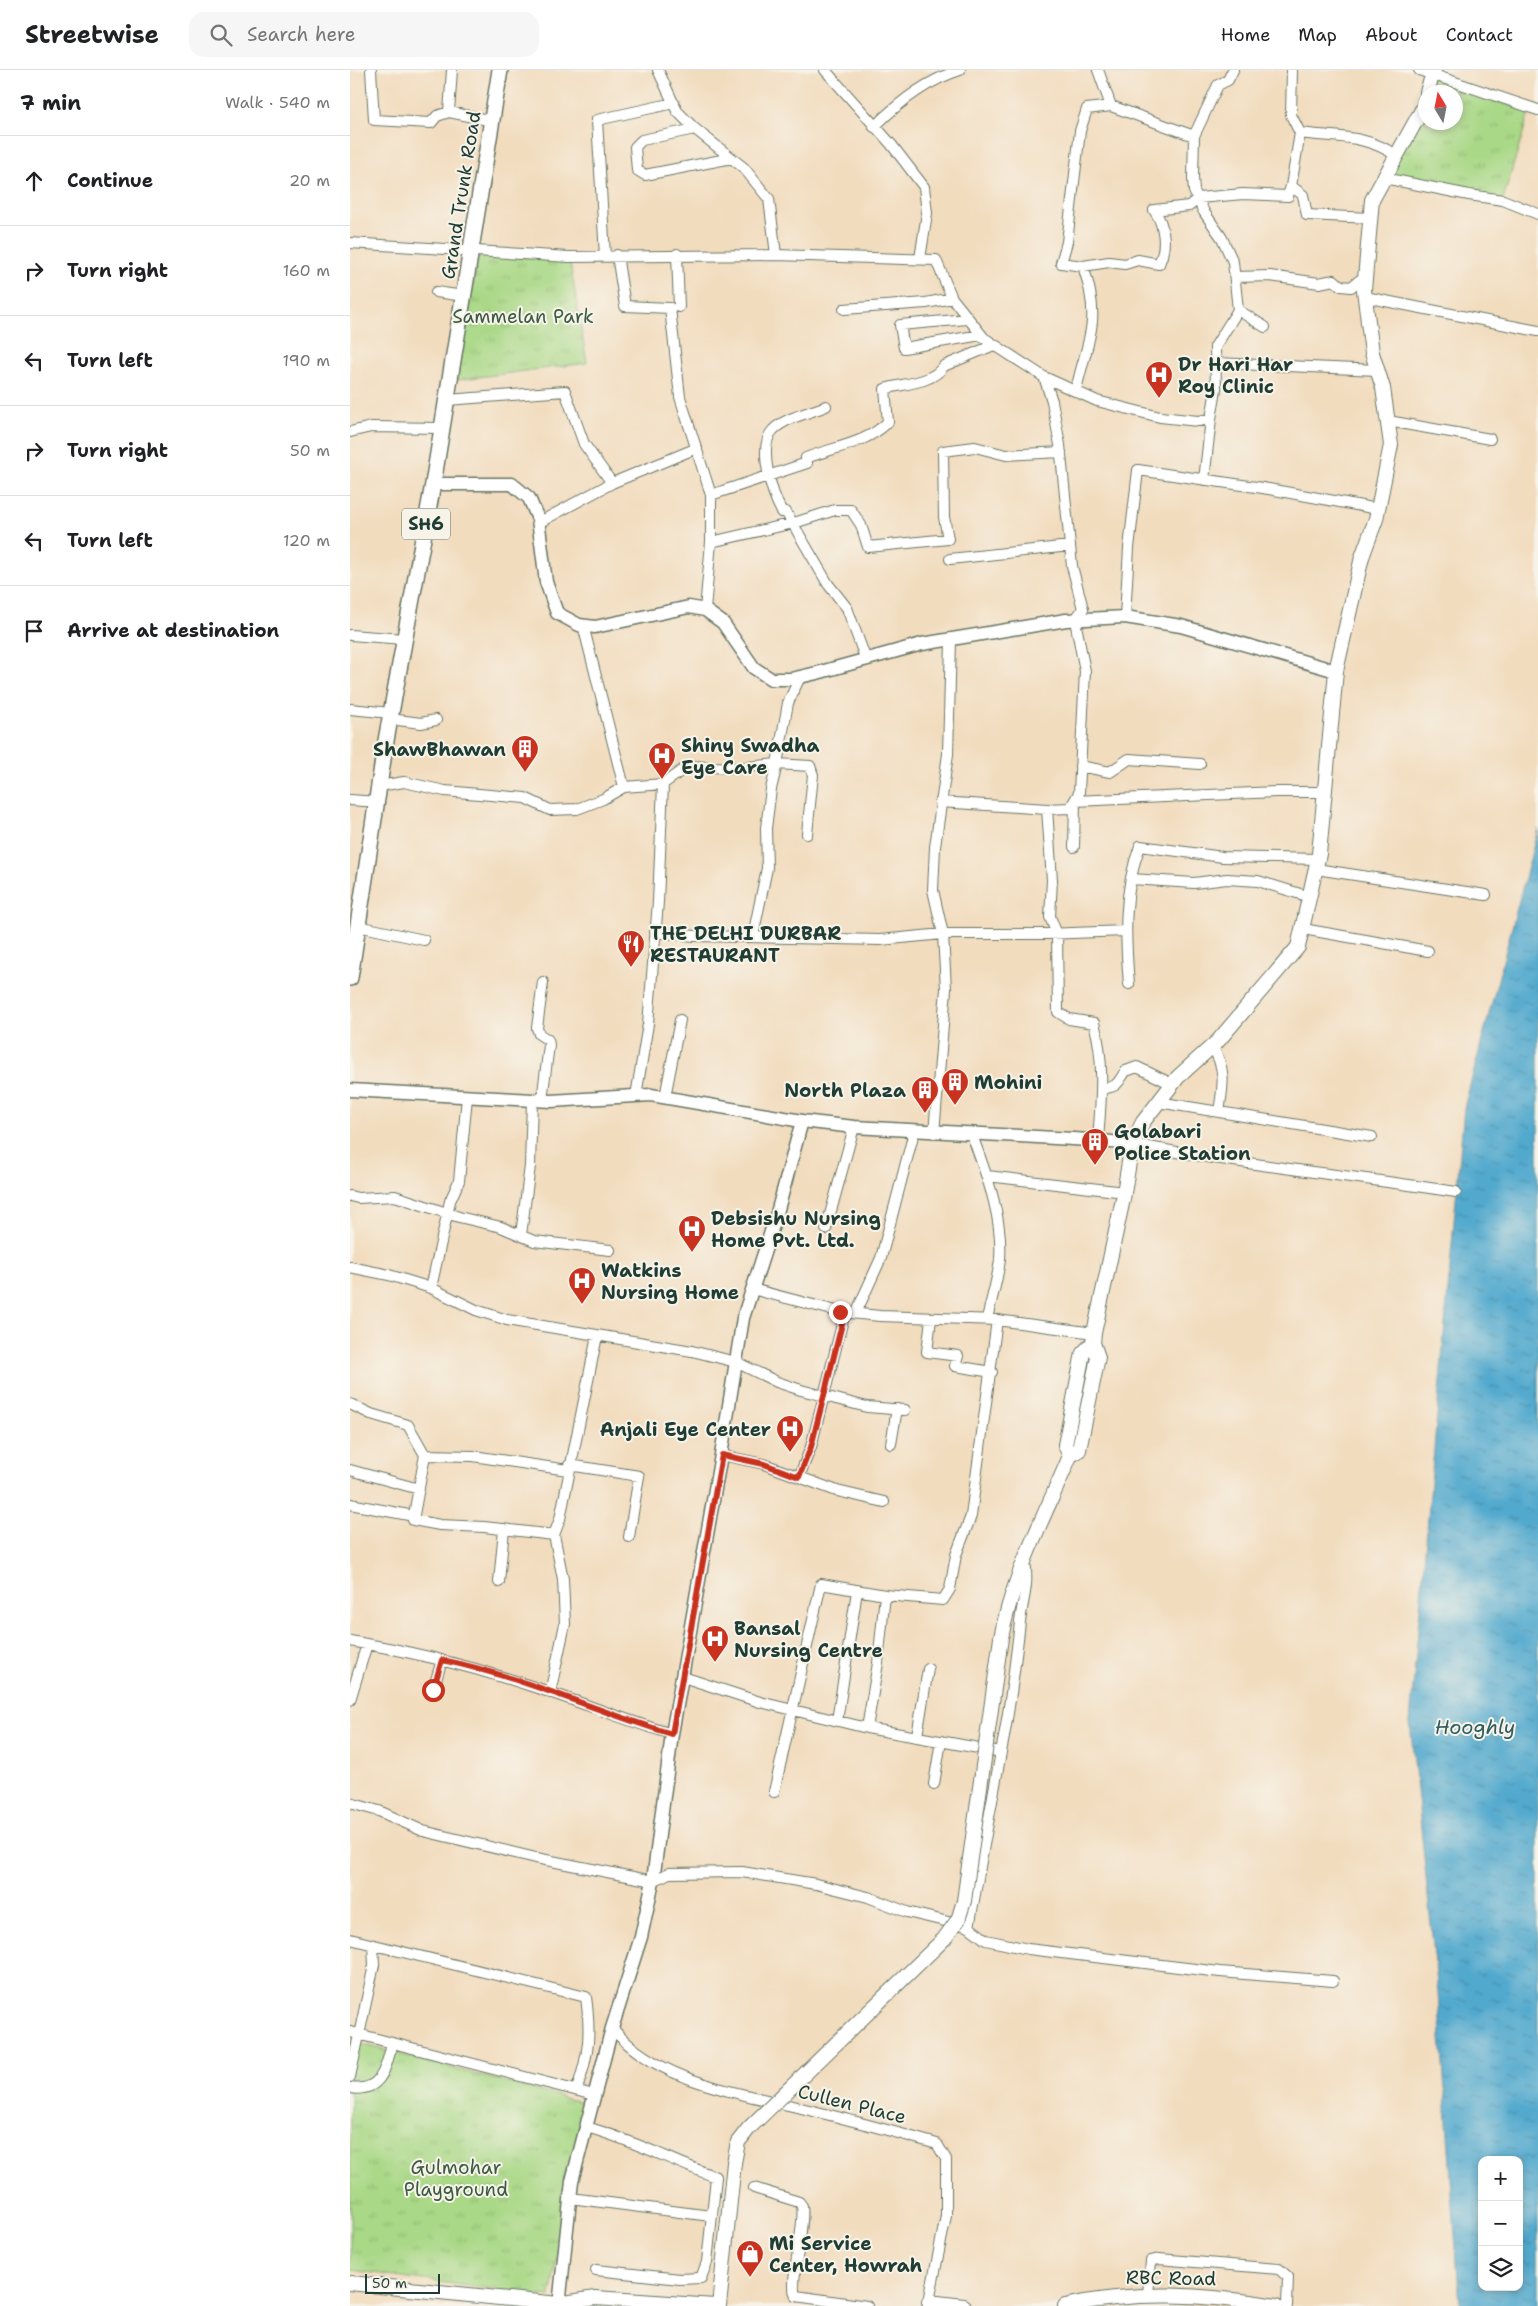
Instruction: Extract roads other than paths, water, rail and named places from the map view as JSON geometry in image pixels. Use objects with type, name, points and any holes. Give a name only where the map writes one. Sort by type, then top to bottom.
[{"type":"main road","name":"Grand Trunk Road","points":[[351,970],[390,716],[433,484],[500,70]]},
{"type":"main road","points":[[1429,85],[1433,73]]},
{"type":"main road","points":[[719,2306],[734,2163],[738,2142],[750,2128],[944,1939],[958,1920],[964,1901],[1001,1638],[1012,1592],[1070,1456],[1065,1445],[1083,1352],[1094,1338],[1125,1192],[1132,1144],[1143,1122],[1172,1084],[1212,1046],[1298,947],[1304,929],[1317,864],[1336,671],[1362,557],[1378,509],[1391,445],[1378,370],[1372,353],[1365,297],[1364,281],[1372,200],[1418,117]]},
{"type":"main road","points":[[350,2283],[559,2305],[595,2298],[715,2306]]},
{"type":"main road","name":"RBC Road","points":[[1065,2306],[1102,2298],[1148,2294],[1220,2297],[1276,2306]]},
{"type":"main road","points":[[929,2304],[964,2306]]},
{"type":"street","points":[[371,70],[374,120],[431,122],[436,116],[449,112],[493,121]]},
{"type":"street","points":[[449,112],[452,70]]},
{"type":"street","points":[[658,70],[677,111],[695,129],[744,168],[769,198],[776,255]]},
{"type":"street","points":[[825,70],[924,187],[927,213],[920,259]]},
{"type":"street","points":[[874,127],[938,77],[960,70]]},
{"type":"street","points":[[1098,70],[1110,106]]},
{"type":"street","points":[[1204,480],[1216,389],[1215,347],[1238,310],[1235,276],[1228,251],[1204,212],[1199,198],[1194,191],[1192,178],[1194,136],[1218,85],[1228,80],[1234,70]]},
{"type":"street","points":[[1194,136],[1110,106],[1087,109],[1080,131],[1067,242],[1061,263],[1084,266],[1109,262],[1128,263],[1138,260],[1159,264],[1165,245],[1160,218],[1154,210],[1189,206],[1199,198],[1243,194],[1288,196],[1300,133],[1291,115],[1292,70]]},
{"type":"street","points":[[1419,70],[1433,73],[1538,110]]},
{"type":"street","points":[[605,256],[597,120],[674,103]]},
{"type":"street","points":[[695,129],[642,140],[635,147],[637,170],[645,175],[732,158]]},
{"type":"street","points":[[1300,133],[1368,140],[1382,146],[1397,156]]},
{"type":"street","points":[[1384,178],[1503,200],[1538,214]]},
{"type":"street","points":[[1291,186],[1303,195],[1306,215],[1370,218]]},
{"type":"street","points":[[350,243],[568,257],[677,254],[936,260],[952,298],[981,335],[1044,377],[1097,401],[1160,417],[1198,421],[1211,420]]},
{"type":"street","points":[[677,254],[679,307]]},
{"type":"street","points":[[617,255],[624,306],[670,308],[680,397],[711,495],[711,542],[705,610]]},
{"type":"street","points":[[1076,390],[1091,336],[1093,320],[1092,293],[1084,266]]},
{"type":"street","points":[[1235,276],[1270,276],[1319,283],[1334,280],[1341,286],[1351,287],[1360,280],[1364,281]]},
{"type":"street","points":[[436,292],[464,296]]},
{"type":"street","points":[[1365,297],[1538,331]]},
{"type":"street","points":[[844,310],[926,303],[952,298]]},
{"type":"street","points":[[1238,310],[1265,327]]},
{"type":"street","points":[[967,318],[900,325],[904,348],[981,335]]},
{"type":"street","points":[[711,495],[768,474],[808,463],[806,458],[846,446],[881,429],[888,422],[885,389],[928,379],[938,374],[944,366],[994,345]]},
{"type":"street","points":[[1215,363],[1378,370]]},
{"type":"street","points":[[940,802],[1047,809],[1070,808],[1079,793],[1085,671],[1075,620],[1083,609],[1072,566],[1061,452],[1052,401],[1044,377]]},
{"type":"street","points":[[447,400],[565,390],[584,444],[612,483]]},
{"type":"street","points":[[826,406],[784,422],[772,431],[766,450],[768,474],[779,507],[782,512],[786,512],[794,523],[828,584],[846,608],[866,660]]},
{"type":"street","points":[[1388,421],[1490,439]]},
{"type":"street","points":[[350,432],[371,427],[442,428]]},
{"type":"street","points":[[711,542],[794,523],[835,510],[851,510],[861,525],[868,547],[948,539],[944,517],[943,451],[975,447],[1006,456],[1061,452]]},
{"type":"street","points":[[538,523],[612,483],[697,448]]},
{"type":"street","points":[[1125,617],[1129,548],[1138,470],[1263,488],[1378,509]]},
{"type":"street","points":[[433,484],[512,484],[529,498],[538,523],[546,582],[557,613],[583,625],[595,628],[689,607],[705,610],[723,623],[754,668],[771,679],[800,677],[922,644],[1075,620],[1125,617],[1182,626],[1336,671]]},
{"type":"street","points":[[950,559],[1070,546]]},
{"type":"street","points":[[583,625],[624,787]]},
{"type":"street","points":[[350,635],[404,639]]},
{"type":"street","points":[[934,1133],[946,988],[943,934],[933,890],[935,847],[948,754],[951,640]]},
{"type":"street","points":[[753,936],[767,868],[766,828],[770,789],[777,764],[788,704],[800,677]]},
{"type":"street","points":[[350,709],[421,723],[436,720]]},
{"type":"street","points":[[1080,766],[1110,772],[1129,759],[1200,764]]},
{"type":"street","points":[[379,786],[404,782],[445,791],[525,798],[550,810],[577,809],[603,799],[624,787],[663,784],[688,766],[736,768],[777,764],[810,766],[813,775],[806,834]]},
{"type":"street","points":[[636,1096],[648,1024],[656,932],[663,784]]},
{"type":"street","points":[[1074,801],[1276,792],[1324,792]]},
{"type":"street","points":[[350,800],[377,802]]},
{"type":"street","points":[[1074,801],[1074,847]]},
{"type":"street","points":[[1047,809],[1052,880],[1050,917],[1057,934],[1058,1012],[1069,1019],[1094,1022],[1098,1037],[1102,1089],[1098,1140]]},
{"type":"street","points":[[1129,984],[1124,931],[1131,879],[1140,846],[1223,857],[1317,864],[1486,894]]},
{"type":"street","points":[[1131,879],[1194,883],[1227,879],[1258,881],[1310,897]]},
{"type":"street","points":[[358,926],[424,940]]},
{"type":"street","points":[[1304,929],[1428,951]]},
{"type":"street","points":[[656,932],[695,936],[880,940],[943,934],[1057,934],[1124,931]]},
{"type":"street","points":[[521,1235],[537,1100],[549,1045],[548,1040],[539,1034],[537,1028],[543,982]]},
{"type":"street","points":[[665,1097],[680,1020]]},
{"type":"street","points":[[1212,1046],[1219,1058],[1224,1077],[1219,1112]]},
{"type":"street","points":[[1102,1089],[1114,1087],[1119,1083],[1126,1071],[1137,1067],[1172,1084]]},
{"type":"street","points":[[350,1090],[537,1100],[636,1096],[665,1097],[802,1122],[854,1128],[1098,1140],[1132,1144],[1205,1158],[1340,1174],[1456,1192]]},
{"type":"street","points":[[432,1288],[452,1192],[459,1181],[468,1096]]},
{"type":"street","points":[[1158,1102],[1372,1137]]},
{"type":"street","points":[[559,2305],[572,2181],[612,2028],[641,1937],[653,1881],[672,1734],[722,1455],[743,1318],[777,1213],[802,1122]]},
{"type":"street","points":[[826,1229],[854,1128]]},
{"type":"street","points":[[799,1477],[811,1447],[823,1395],[851,1313],[881,1258],[914,1132]]},
{"type":"street","points":[[774,1792],[821,1584],[885,1595],[943,1600],[950,1589],[956,1555],[971,1516],[992,1372],[992,1320],[1000,1258],[997,1220],[987,1176],[972,1135]]},
{"type":"street","points":[[987,1176],[1125,1192]]},
{"type":"street","points":[[350,1196],[358,1198],[395,1196],[447,1214],[501,1227],[534,1241],[610,1250]]},
{"type":"street","points":[[350,1268],[389,1275],[432,1288],[476,1310],[507,1320],[692,1351],[736,1362],[777,1382],[823,1395],[867,1407],[901,1410],[891,1444]]},
{"type":"street","points":[[752,1289],[851,1313],[992,1320],[1094,1338]]},
{"type":"street","points":[[931,1318],[927,1352],[958,1356],[955,1366],[992,1372]]},
{"type":"street","points":[[550,1693],[565,1624],[563,1579],[554,1535],[560,1519],[597,1336]]},
{"type":"street","points":[[350,1404],[371,1414],[408,1425],[424,1455],[414,1520],[440,1525],[504,1529],[554,1535]]},
{"type":"street","points":[[424,1455],[473,1456],[638,1476],[629,1537]]},
{"type":"street","points":[[722,1455],[764,1464],[837,1490],[884,1502]]},
{"type":"street","points":[[350,1470],[419,1489]]},
{"type":"street","points":[[350,1504],[414,1516]]},
{"type":"street","points":[[499,1582],[504,1529]]},
{"type":"street","points":[[970,1927],[1010,1709],[1021,1616],[1028,1581],[1025,1561]]},
{"type":"street","points":[[837,1721],[857,1591]]},
{"type":"street","points":[[867,1728],[878,1664],[885,1595]]},
{"type":"street","points":[[350,1641],[442,1660],[550,1693],[621,1719],[672,1734]]},
{"type":"street","points":[[350,1700],[367,1644]]},
{"type":"street","points":[[433,1690],[442,1660]]},
{"type":"street","points":[[917,1736],[928,1668]]},
{"type":"street","points":[[683,1677],[837,1721],[1001,1752]]},
{"type":"street","points":[[934,1784],[942,1741]]},
{"type":"street","points":[[350,1803],[379,1811],[423,1831],[536,1858],[653,1881],[669,1873],[742,1872],[816,1884],[868,1897],[932,1919],[970,1927],[986,1940],[1028,1949],[1220,1972],[1333,1981]]},
{"type":"street","points":[[350,1939],[586,1997],[590,2029],[586,2062],[577,2089]]},
{"type":"street","points":[[350,2077],[355,2033],[374,1964],[374,1945]]},
{"type":"street","name":"Cullen Place","points":[[612,2028],[625,2044],[666,2068],[707,2086],[875,2126],[937,2144],[946,2159],[946,2216],[929,2304]]},
{"type":"street","points":[[355,2033],[392,2044],[577,2089],[594,2095]]},
{"type":"street","points":[[350,2088],[359,2090],[376,2083],[385,2072],[392,2044]]},
{"type":"street","points":[[586,2127],[622,2137],[680,2164],[716,2177],[707,2262],[701,2278],[680,2279],[596,2270]]},
{"type":"street","points":[[754,2188],[799,2202],[802,2206],[802,2222],[793,2288],[796,2296],[867,2306]]},
{"type":"street","points":[[570,2198],[711,2216]]},
{"type":"street","points":[[1148,2294],[1151,2261],[1159,2259],[1279,2270],[1288,2277],[1287,2306]]},
{"type":"water","name":"Hooghly","points":[[1538,829],[1538,2306],[1460,2306],[1438,1993],[1410,1722],[1464,1108]]},
{"type":"place","name":"Dr Hari Har Roy Clinic","points":[[1159,399]]},
{"type":"place","name":"ShawBhawan","points":[[525,773]]},
{"type":"place","name":"Shiny Swadha Eye Care","points":[[662,780]]},
{"type":"place","name":"THE DELHI DURBAR RESTAURANT","points":[[631,968]]},
{"type":"place","name":"Mohini","points":[[955,1106]]},
{"type":"place","name":"North Plaza","points":[[925,1114]]},
{"type":"place","name":"Golabari Police Station","points":[[1095,1166]]},
{"type":"place","name":"Debsishu Nursing Home Pvt. Ltd.","points":[[692,1253]]},
{"type":"place","name":"Watkins Nursing Home","points":[[582,1305]]},
{"type":"place","name":"Anjali Eye Center","points":[[790,1453]]},
{"type":"place","name":"Bansal Nursing Centre","points":[[715,1663]]},
{"type":"place","name":"Mi Service Center, Howrah","points":[[750,2278]]},
{"type":"park label","name":"Sammelan Park","points":[[523,316]]},
{"type":"park label","name":"Gulmohar Playground","points":[[456,2178]]}]
